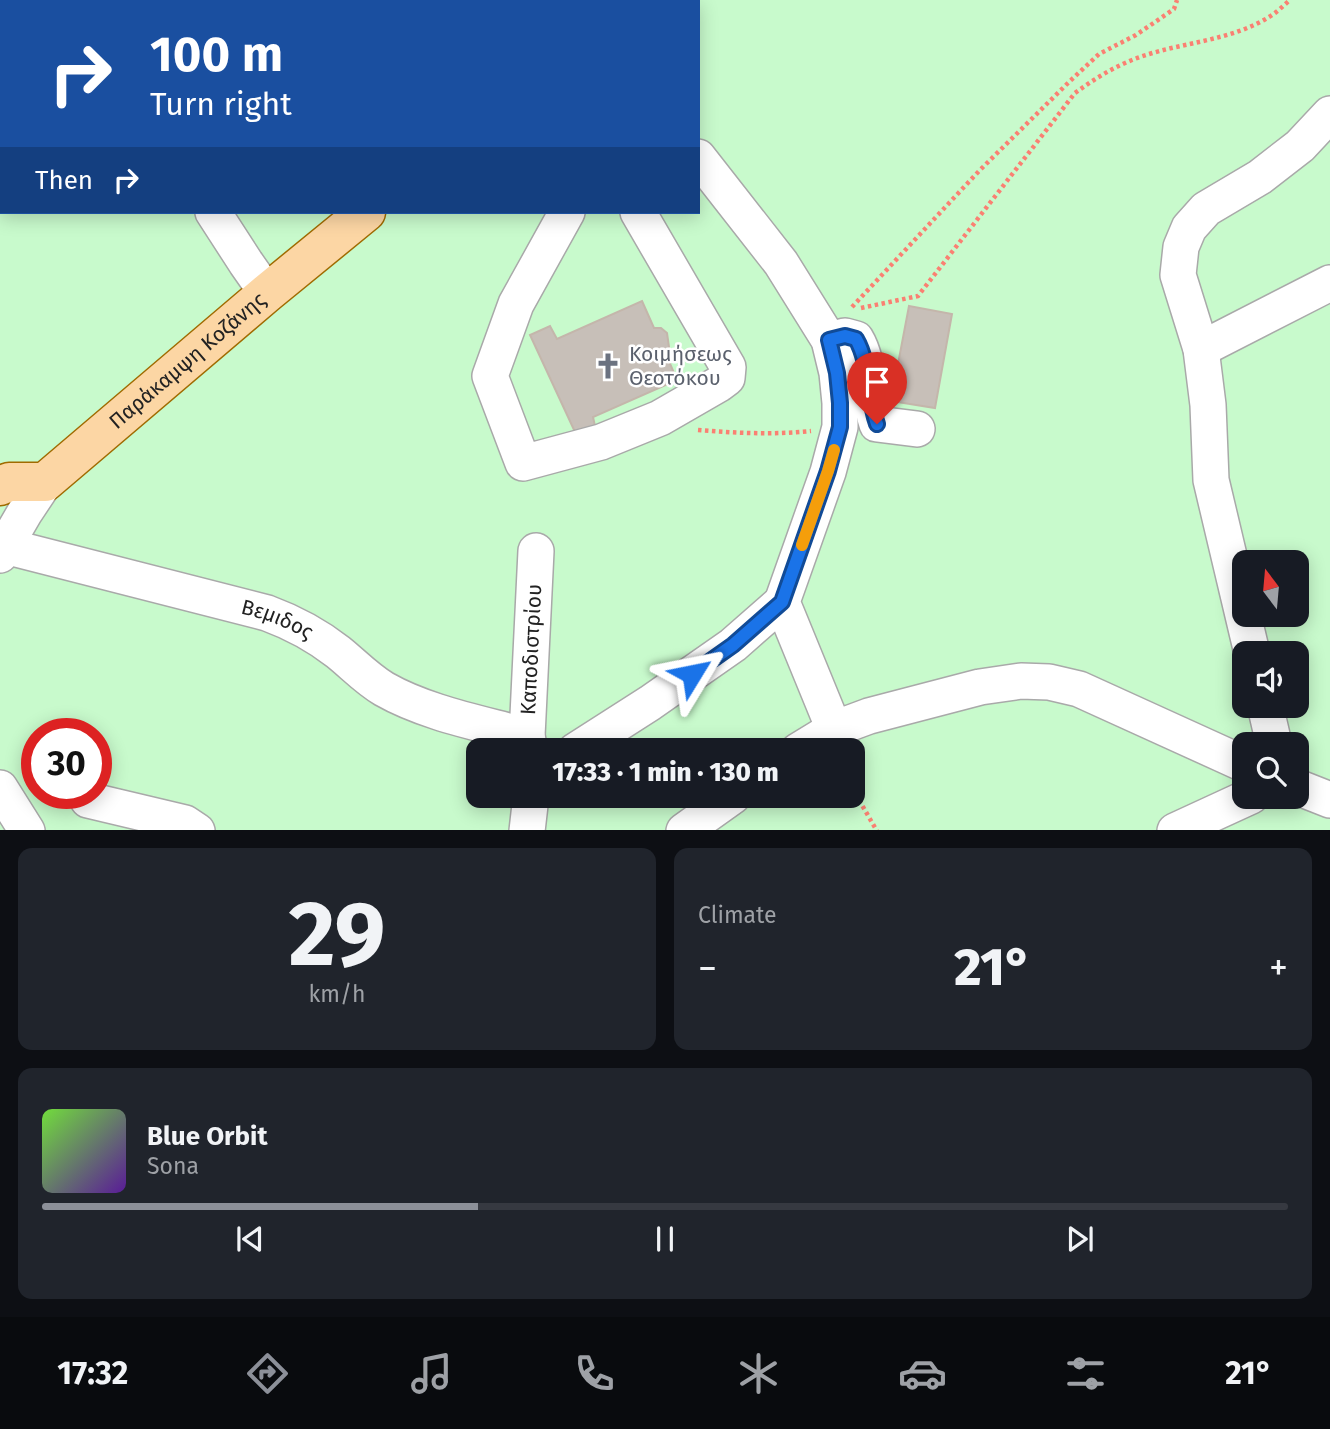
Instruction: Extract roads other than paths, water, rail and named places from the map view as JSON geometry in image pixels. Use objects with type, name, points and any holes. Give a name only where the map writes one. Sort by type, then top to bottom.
[{"type":"main road","name":"Παράκαμψη Κοζάνης","points":[[45,482],[364,214]]},
{"type":"main road","points":[[0,486],[9,482],[45,482]]},
{"type":"street","points":[[1249,641],[1211,480],[1208,404],[1201,349],[1178,275],[1181,247],[1189,228],[1206,209],[1259,177],[1300,146],[1330,114]]},
{"type":"street","points":[[595,738],[733,645],[782,602],[828,471],[840,427],[837,373],[829,340],[782,263],[700,160]]},
{"type":"street","points":[[214,214],[267,293]]},
{"type":"street","points":[[567,214],[516,303],[491,376],[523,463],[601,442],[660,418],[727,378],[728,367],[639,214]]},
{"type":"street","points":[[1201,349],[1330,282]]},
{"type":"street","points":[[829,340],[845,336],[856,339],[863,351],[877,424],[917,429]]},
{"type":"street","points":[[2,550],[45,482]]},
{"type":"street","name":"Βεμιδος","points":[[2,550],[267,613],[299,626],[335,650],[380,687],[401,698],[513,738]]},
{"type":"street","name":"Καποδιστρίου","points":[[528,738],[536,551]]},
{"type":"street","points":[[782,602],[834,729]]},
{"type":"street","points":[[819,738],[834,729],[869,716],[980,687],[1021,681],[1049,682],[1079,689],[1232,759]]},
{"type":"street","points":[[0,788],[26,830]]},
{"type":"street","points":[[1309,792],[1330,800]]},
{"type":"street","points":[[1177,830],[1232,805]]},
{"type":"street","points":[[112,806],[185,823],[196,830]]},
{"type":"street","points":[[527,830],[530,808]]},
{"type":"street","points":[[685,830],[716,808]]},
{"type":"place","name":"Κοιμήσεως Θεοτόκου","points":[[608,366]]}]
